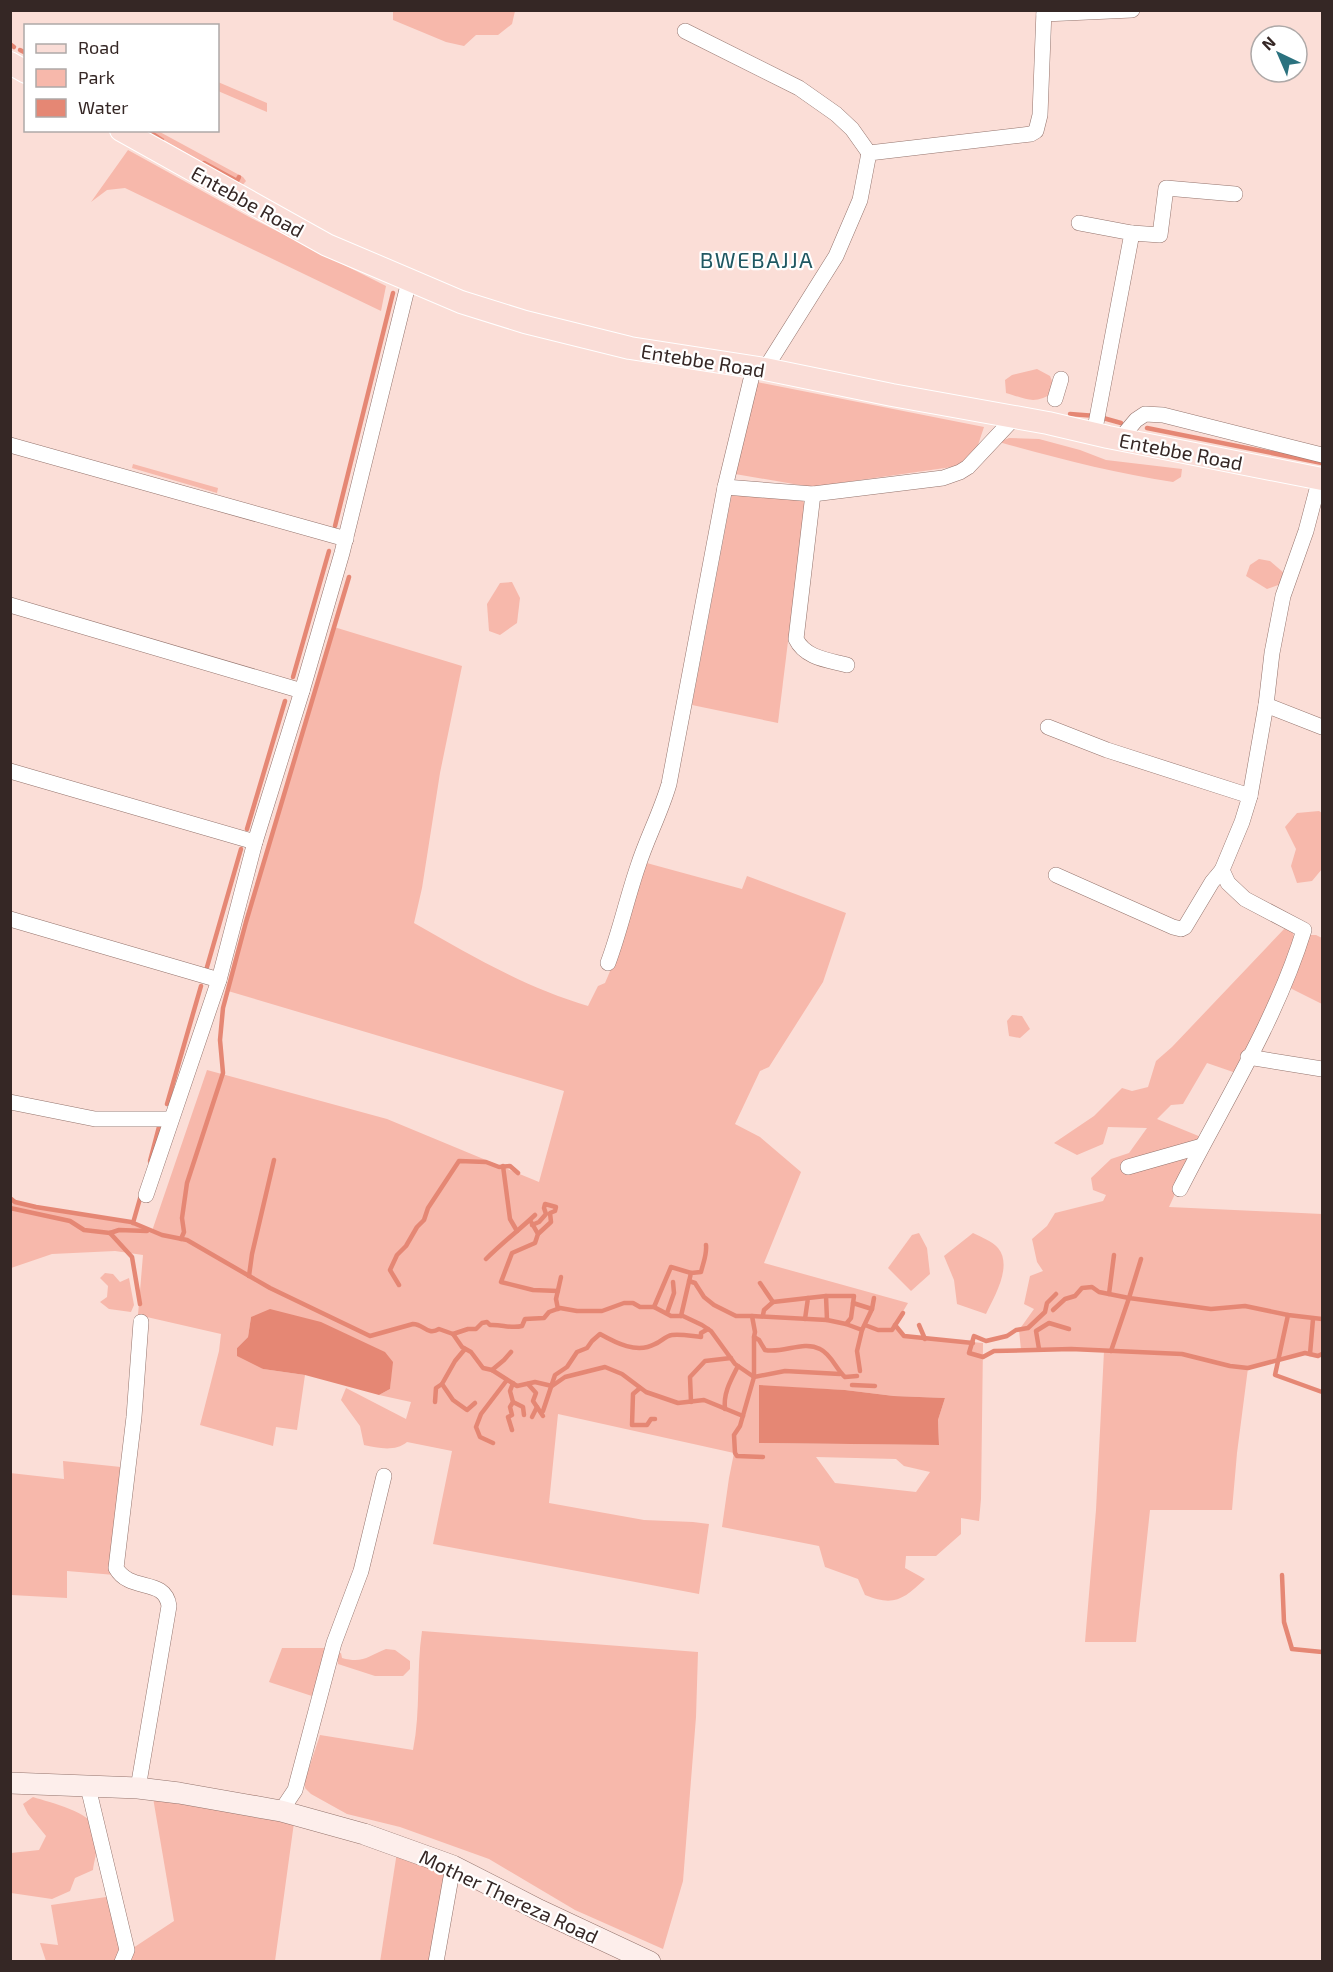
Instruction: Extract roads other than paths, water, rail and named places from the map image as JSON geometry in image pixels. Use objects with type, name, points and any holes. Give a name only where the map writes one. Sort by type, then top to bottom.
[{"type":"main road","points":[[10,63],[24,71]]},
{"type":"main road","name":"Entebbe Road","points":[[126,132],[327,245],[461,302],[525,322],[630,348],[759,368],[892,396],[1048,423],[1120,440],[1321,479]]},
{"type":"street","points":[[869,153],[1031,134],[1036,131],[1040,115],[1044,12],[1132,10]]},
{"type":"street","points":[[608,963],[637,867],[652,826],[663,806],[669,784],[725,487],[759,368],[836,256],[860,200],[869,153],[852,129],[836,114],[799,88],[685,31]]},
{"type":"street","points":[[1079,223],[1132,233],[1160,235],[1166,188],[1235,194]]},
{"type":"street","points":[[1094,434],[1132,233]]},
{"type":"street","points":[[146,1196],[219,980],[255,842],[303,691],[346,539],[409,281]]},
{"type":"street","points":[[1055,399],[1061,379]]},
{"type":"street","points":[[1120,440],[1136,420],[1145,414],[1163,415],[1323,455]]},
{"type":"street","points":[[725,487],[813,494],[951,476],[968,467],[979,457],[1014,418]]},
{"type":"street","points":[[10,445],[346,539]]},
{"type":"street","points":[[1056,875],[1173,927],[1182,929],[1185,927],[1212,882],[1222,870],[1240,830],[1250,796],[1283,596],[1321,479]]},
{"type":"street","points":[[813,494],[796,639],[810,654],[847,665]]},
{"type":"street","points":[[10,605],[303,691]]},
{"type":"street","points":[[1266,705],[1323,727]]},
{"type":"street","points":[[1048,727],[1107,750],[1250,796]]},
{"type":"street","points":[[10,771],[255,842]]},
{"type":"street","points":[[1180,1189],[1254,1049],[1304,930],[1245,899],[1228,883],[1222,870]]},
{"type":"street","points":[[10,919],[219,980]]},
{"type":"street","points":[[1248,1057],[1323,1069]]},
{"type":"street","points":[[10,1102],[95,1119],[171,1119]]},
{"type":"street","points":[[1128,1167],[1202,1146]]},
{"type":"street","points":[[138,1788],[169,1606],[167,1598],[160,1590],[127,1580],[116,1568],[134,1417],[141,1322]]},
{"type":"street","points":[[282,1811],[295,1790],[333,1643],[361,1571],[384,1476]]},
{"type":"street","name":"Mother Thereza Road","points":[[10,1783],[138,1788],[282,1811],[364,1834],[453,1866],[539,1910],[650,1962]]},
{"type":"street","points":[[88,1787],[127,1950],[122,1962]]},
{"type":"street","points":[[436,1962],[453,1866]]},
{"type":"water","points":[[270,1309],[321,1322],[385,1352],[393,1362],[390,1389],[379,1395],[305,1375],[263,1369],[237,1356],[237,1348],[248,1337],[251,1317]]},
{"type":"water","points":[[759,1385],[945,1398],[938,1420],[939,1445],[759,1443]]},
{"type":"waterway","points":[[10,44],[14,47]]},
{"type":"waterway","points":[[20,50],[24,52]]},
{"type":"waterway","points":[[150,132],[162,140]]},
{"type":"waterway","points":[[204,163],[237,181],[239,177]]},
{"type":"waterway","points":[[335,526],[393,293]]},
{"type":"waterway","points":[[1070,414],[1096,416],[1121,423]]},
{"type":"waterway","points":[[1147,428],[1322,463]]},
{"type":"waterway","points":[[293,677],[329,551]]},
{"type":"waterway","points":[[181,1239],[184,1232],[182,1218],[187,1183],[223,1073],[220,1040],[223,1008],[246,922],[349,577]]},
{"type":"waterway","points":[[247,829],[285,701]]},
{"type":"waterway","points":[[207,967],[241,849]]},
{"type":"waterway","points":[[167,1104],[201,986]]},
{"type":"waterway","points":[[150,1161],[160,1123]]},
{"type":"waterway","points":[[249,1276],[274,1160]]},
{"type":"waterway","points":[[399,1285],[390,1270],[397,1255],[424,1220],[428,1208],[459,1161],[486,1162],[499,1167],[510,1166],[518,1173]]},
{"type":"waterway","points":[[503,1166],[510,1219],[517,1231]]},
{"type":"waterway","points":[[133,1223],[141,1195]]},
{"type":"waterway","points":[[10,1198],[15,1202],[36,1207],[131,1222],[162,1235],[187,1240],[270,1288],[370,1336],[413,1324],[431,1331],[439,1329],[453,1334],[462,1347],[471,1352],[483,1368],[492,1370],[517,1386],[535,1382],[552,1386],[565,1377],[605,1367],[622,1374],[646,1392],[678,1403],[704,1400],[743,1416]]},
{"type":"waterway","points":[[532,1225],[539,1222],[546,1214],[545,1204],[556,1207],[555,1211],[550,1213],[551,1222],[538,1234]]},
{"type":"waterway","points":[[10,1208],[70,1221],[84,1230],[110,1233],[119,1230],[147,1231]]},
{"type":"waterway","points":[[486,1259],[535,1215]]},
{"type":"waterway","points":[[530,1220],[538,1234],[535,1243],[512,1253],[501,1282],[533,1290],[558,1291]]},
{"type":"waterway","points":[[110,1233],[132,1257],[140,1304]]},
{"type":"waterway","points":[[681,1316],[691,1273],[701,1272],[706,1245]]},
{"type":"waterway","points":[[1109,1294],[1114,1255]]},
{"type":"waterway","points":[[1141,1259],[1129,1298],[1211,1309],[1245,1306],[1322,1319]]},
{"type":"waterway","points":[[654,1307],[671,1267],[691,1273]]},
{"type":"waterway","points":[[558,1309],[556,1299],[561,1277]]},
{"type":"waterway","points":[[689,1281],[695,1283],[704,1297],[714,1305],[736,1316],[752,1316],[754,1337]]},
{"type":"waterway","points":[[667,1313],[674,1293],[673,1282]]},
{"type":"waterway","points":[[760,1283],[773,1302],[764,1310],[763,1315]]},
{"type":"waterway","points":[[1053,1310],[1065,1299],[1075,1296],[1082,1288],[1092,1287],[1099,1292],[1129,1298],[1111,1351]]},
{"type":"waterway","points":[[1056,1294],[1047,1303],[1045,1312],[1028,1328],[986,1341],[974,1336],[969,1353],[983,1357],[994,1351],[1071,1349],[1182,1354],[1248,1368],[1305,1353],[1318,1356],[1322,1354]]},
{"type":"waterway","points":[[752,1316],[827,1320],[826,1296]]},
{"type":"waterway","points":[[805,1319],[808,1298],[854,1296],[851,1318],[846,1324],[827,1320]]},
{"type":"waterway","points":[[773,1302],[808,1298]]},
{"type":"waterway","points":[[846,1324],[862,1330],[872,1309],[874,1298]]},
{"type":"waterway","points":[[453,1334],[476,1329],[482,1323],[487,1322],[490,1325],[522,1326],[525,1319],[544,1318],[549,1312],[560,1308],[602,1311],[624,1303],[633,1303],[640,1307],[654,1307],[671,1316],[683,1316],[702,1325],[711,1331],[735,1364],[754,1377],[754,1337],[759,1340],[765,1350],[800,1346],[820,1349],[827,1354],[845,1377],[857,1376]]},
{"type":"waterway","points":[[853,1303],[872,1309]]},
{"type":"waterway","points":[[865,1325],[878,1330],[892,1330],[903,1313]]},
{"type":"waterway","points":[[1288,1315],[1275,1375],[1322,1392]]},
{"type":"waterway","points":[[1310,1354],[1313,1319]]},
{"type":"waterway","points":[[1039,1349],[1036,1331],[1049,1323],[1069,1329]]},
{"type":"waterway","points":[[895,1325],[904,1336],[973,1343]]},
{"type":"waterway","points":[[919,1325],[925,1339]]},
{"type":"waterway","points":[[543,1411],[555,1375],[567,1367],[577,1352],[587,1348],[600,1334],[620,1344],[641,1348],[672,1335],[701,1337],[701,1333],[708,1329]]},
{"type":"waterway","points":[[860,1371],[857,1351],[862,1330]]},
{"type":"waterway","points":[[465,1349],[442,1384],[453,1400],[467,1410],[475,1403]]},
{"type":"waterway","points":[[492,1370],[511,1352]]},
{"type":"waterway","points":[[691,1402],[690,1377],[705,1361],[731,1358]]},
{"type":"waterway","points":[[725,1409],[726,1392],[738,1366]]},
{"type":"waterway","points":[[763,1457],[737,1456],[735,1453],[734,1435],[740,1426],[754,1377],[785,1371],[840,1374]]},
{"type":"waterway","points":[[493,1443],[480,1437],[476,1427],[481,1414],[507,1380]]},
{"type":"waterway","points":[[512,1430],[508,1417],[512,1415],[510,1407],[513,1402],[510,1391],[513,1383]]},
{"type":"waterway","points":[[435,1402],[436,1388],[442,1384]]},
{"type":"waterway","points":[[528,1384],[536,1393],[533,1401],[543,1416]]},
{"type":"waterway","points":[[852,1385],[875,1386]]},
{"type":"waterway","points":[[640,1388],[633,1394],[632,1425],[647,1425],[651,1419],[655,1419]]},
{"type":"waterway","points":[[513,1402],[523,1407],[524,1415]]},
{"type":"waterway","points":[[532,1417],[537,1407]]},
{"type":"waterway","points":[[1282,1575],[1284,1622],[1292,1649],[1322,1652]]},
{"type":"district","name":"BWEBAJJA","points":[[757,259]]}]
